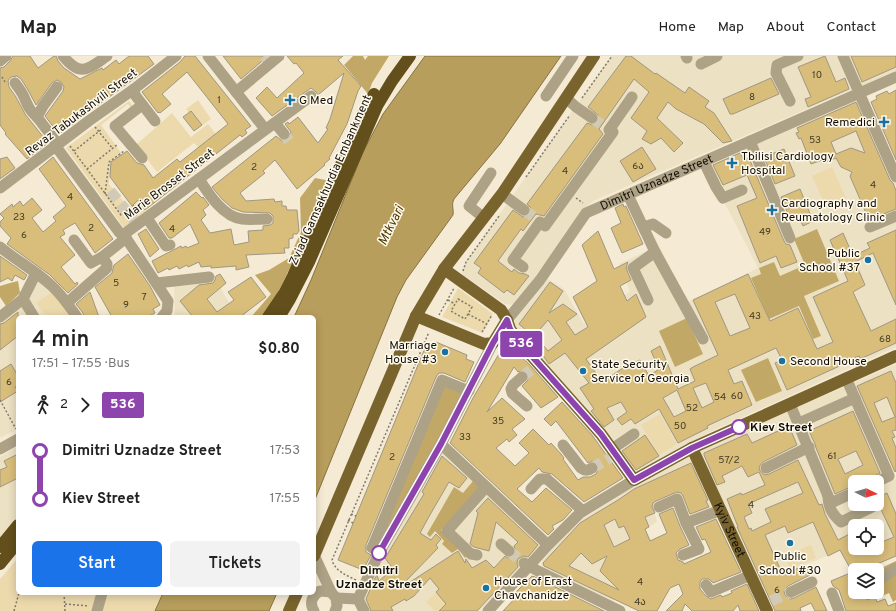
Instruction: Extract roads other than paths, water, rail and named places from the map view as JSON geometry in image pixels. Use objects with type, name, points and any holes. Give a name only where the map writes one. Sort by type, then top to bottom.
[{"type":"highway","name":"Zviad Gamsakhurdia Embankment","points":[[269,315],[285,292],[293,276],[362,116],[400,56]]},
{"type":"highway","name":"Zviad Gamsakhurdia Embankment","points":[[280,315],[309,262],[377,106],[389,85],[410,56]]},
{"type":"highway","points":[[0,547],[16,527]]},
{"type":"highway","points":[[0,564],[16,544]]},
{"type":"main road","points":[[316,551],[416,316],[444,269],[502,194],[566,98],[589,58]]},
{"type":"main road","points":[[444,269],[501,310],[513,334],[536,365],[601,434],[613,454],[634,480],[692,448],[896,356]]},
{"type":"main road","points":[[416,316],[484,344],[509,334],[513,334]]},
{"type":"main road","name":"Dimitri Uznadze Street","points":[[495,340],[507,320]]},
{"type":"main road","name":"Kyiv Street","points":[[692,448],[751,575],[768,605]]},
{"type":"main road","points":[[289,611],[297,595]]},
{"type":"street","points":[[0,60],[6,56]]},
{"type":"street","points":[[63,56],[70,63],[82,70],[89,69],[107,56]]},
{"type":"street","name":"Revaz Tabukashvili Street","points":[[0,188],[90,120],[134,90],[176,56]]},
{"type":"street","points":[[208,56],[265,129]]},
{"type":"street","points":[[546,96],[573,56]]},
{"type":"street","points":[[701,64],[717,56]]},
{"type":"street","points":[[790,101],[776,73],[776,66],[798,56]]},
{"type":"street","points":[[843,56],[896,177]]},
{"type":"street","points":[[236,92],[273,59]]},
{"type":"street","name":"Dimitri Uznadze Street","points":[[507,320],[540,280],[586,213],[859,93],[895,80]]},
{"type":"street","points":[[15,82],[24,96],[26,105],[30,111],[37,117],[54,139],[56,147],[119,232],[125,236],[102,257],[91,263],[74,240]]},
{"type":"street","points":[[37,117],[57,87]]},
{"type":"street","points":[[134,90],[135,95],[155,121]]},
{"type":"street","name":"Marie Brosset Street","points":[[167,315],[168,301],[125,236],[136,223],[147,218],[311,96]]},
{"type":"street","points":[[523,267],[513,260],[537,219],[545,226],[613,132],[606,127],[632,97]]},
{"type":"street","points":[[566,98],[592,118]]},
{"type":"street","points":[[142,105],[115,126],[122,144],[142,158]]},
{"type":"street","points":[[276,123],[284,134]]},
{"type":"street","points":[[750,141],[790,238]]},
{"type":"street","points":[[704,162],[723,198],[742,190]]},
{"type":"street","points":[[483,217],[469,206],[491,174]]},
{"type":"street","points":[[196,181],[212,206]]},
{"type":"street","points":[[196,181],[219,205],[235,217],[241,219],[267,219]]},
{"type":"street","points":[[502,194],[524,210]]},
{"type":"street","points":[[628,195],[655,252],[704,339]]},
{"type":"street","points":[[870,228],[896,216]]},
{"type":"street","points":[[147,218],[166,246],[170,245]]},
{"type":"street","points":[[644,227],[653,224],[666,233]]},
{"type":"street","points":[[0,247],[52,286],[76,315]]},
{"type":"street","points":[[648,300],[633,268],[655,252]]},
{"type":"street","points":[[67,303],[107,268],[107,264],[102,257]]},
{"type":"street","points":[[0,317],[23,299],[36,273]]},
{"type":"street","points":[[157,283],[209,277]]},
{"type":"street","points":[[23,299],[33,315]]},
{"type":"street","name":"Dimitri Uznadze Street","points":[[358,599],[379,553],[441,444],[495,340]]},
{"type":"street","points":[[522,377],[513,385],[511,389],[512,393],[527,406]]},
{"type":"street","points":[[846,378],[888,476],[884,478]]},
{"type":"street","points":[[372,548],[442,380],[469,391]]},
{"type":"street","points":[[798,423],[855,398]]},
{"type":"street","points":[[790,404],[829,499],[833,502],[848,495]]},
{"type":"street","points":[[613,454],[634,434]]},
{"type":"street","points":[[0,449],[16,435]]},
{"type":"street","points":[[441,444],[548,545]]},
{"type":"street","points":[[563,445],[584,471],[592,468]]},
{"type":"street","points":[[766,468],[809,448]]},
{"type":"street","points":[[531,489],[540,479],[547,479],[583,511]]},
{"type":"street","points":[[492,610],[526,565],[580,513],[634,480]]},
{"type":"street","points":[[477,555],[471,554],[447,531],[486,487]]},
{"type":"street","points":[[396,492],[410,498]]},
{"type":"street","points":[[828,496],[828,503],[833,515],[841,522],[864,511]]},
{"type":"street","points":[[659,507],[677,499],[686,523],[699,549],[684,555]]},
{"type":"street","points":[[686,523],[720,510]]},
{"type":"street","points":[[316,560],[334,595],[337,606],[335,611]]},
{"type":"street","points":[[526,565],[620,611]]},
{"type":"street","points":[[884,577],[896,568]]},
{"type":"street","points":[[706,585],[711,592],[751,575]]},
{"type":"street","points":[[791,592],[812,582]]},
{"type":"street","points":[[316,594],[320,591],[358,599],[364,611]]},
{"type":"street","points":[[832,593],[839,611]]},
{"type":"street","points":[[94,608],[101,595]]},
{"type":"street","points":[[297,595],[313,608]]},
{"type":"street","points":[[313,608],[314,595]]},
{"type":"water","name":"Mtkvari","points":[[425,56],[561,56],[500,144],[454,199],[453,215],[406,280],[397,297],[316,497],[316,315],[295,315],[311,280],[363,152],[383,114]]},
{"type":"water","points":[[162,595],[276,595],[269,611],[155,611]]},
{"type":"tunnel","points":[[264,56],[268,60]]},
{"type":"tunnel","points":[[592,118],[602,125]]},
{"type":"tunnel","points":[[284,134],[289,141]]},
{"type":"tunnel","points":[[110,191],[134,220]]},
{"type":"tunnel","points":[[524,210],[534,217]]},
{"type":"tunnel","points":[[522,377],[533,368]]},
{"type":"tunnel","points":[[592,468],[610,458]]},
{"type":"tunnel","points":[[509,551],[524,563]]},
{"type":"tunnel","points":[[771,601],[791,592]]},
{"type":"place","name":"G Med","points":[[290,100]]},
{"type":"place","name":"Remedici","points":[[884,122]]},
{"type":"place","name":"Tbilisi Cardiology Hospital","points":[[732,163]]},
{"type":"place","name":"Cardiography and Reumatology Clinic","points":[[772,210]]},
{"type":"place","name":"Public School #37","points":[[868,260]]},
{"type":"place","name":"Marriage House #3","points":[[445,352]]},
{"type":"place","name":"Second House","points":[[782,361]]},
{"type":"place","name":"State Security Service of Georgia","points":[[583,371]]},
{"type":"place","name":"Kiev Street","points":[[739,427]]},
{"type":"place","name":"Public School #30","points":[[790,543]]},
{"type":"place","name":"Dimitri Uznadze Street","points":[[379,553]]},
{"type":"place","name":"House of Erast Chavchanidze","points":[[486,588]]}]
